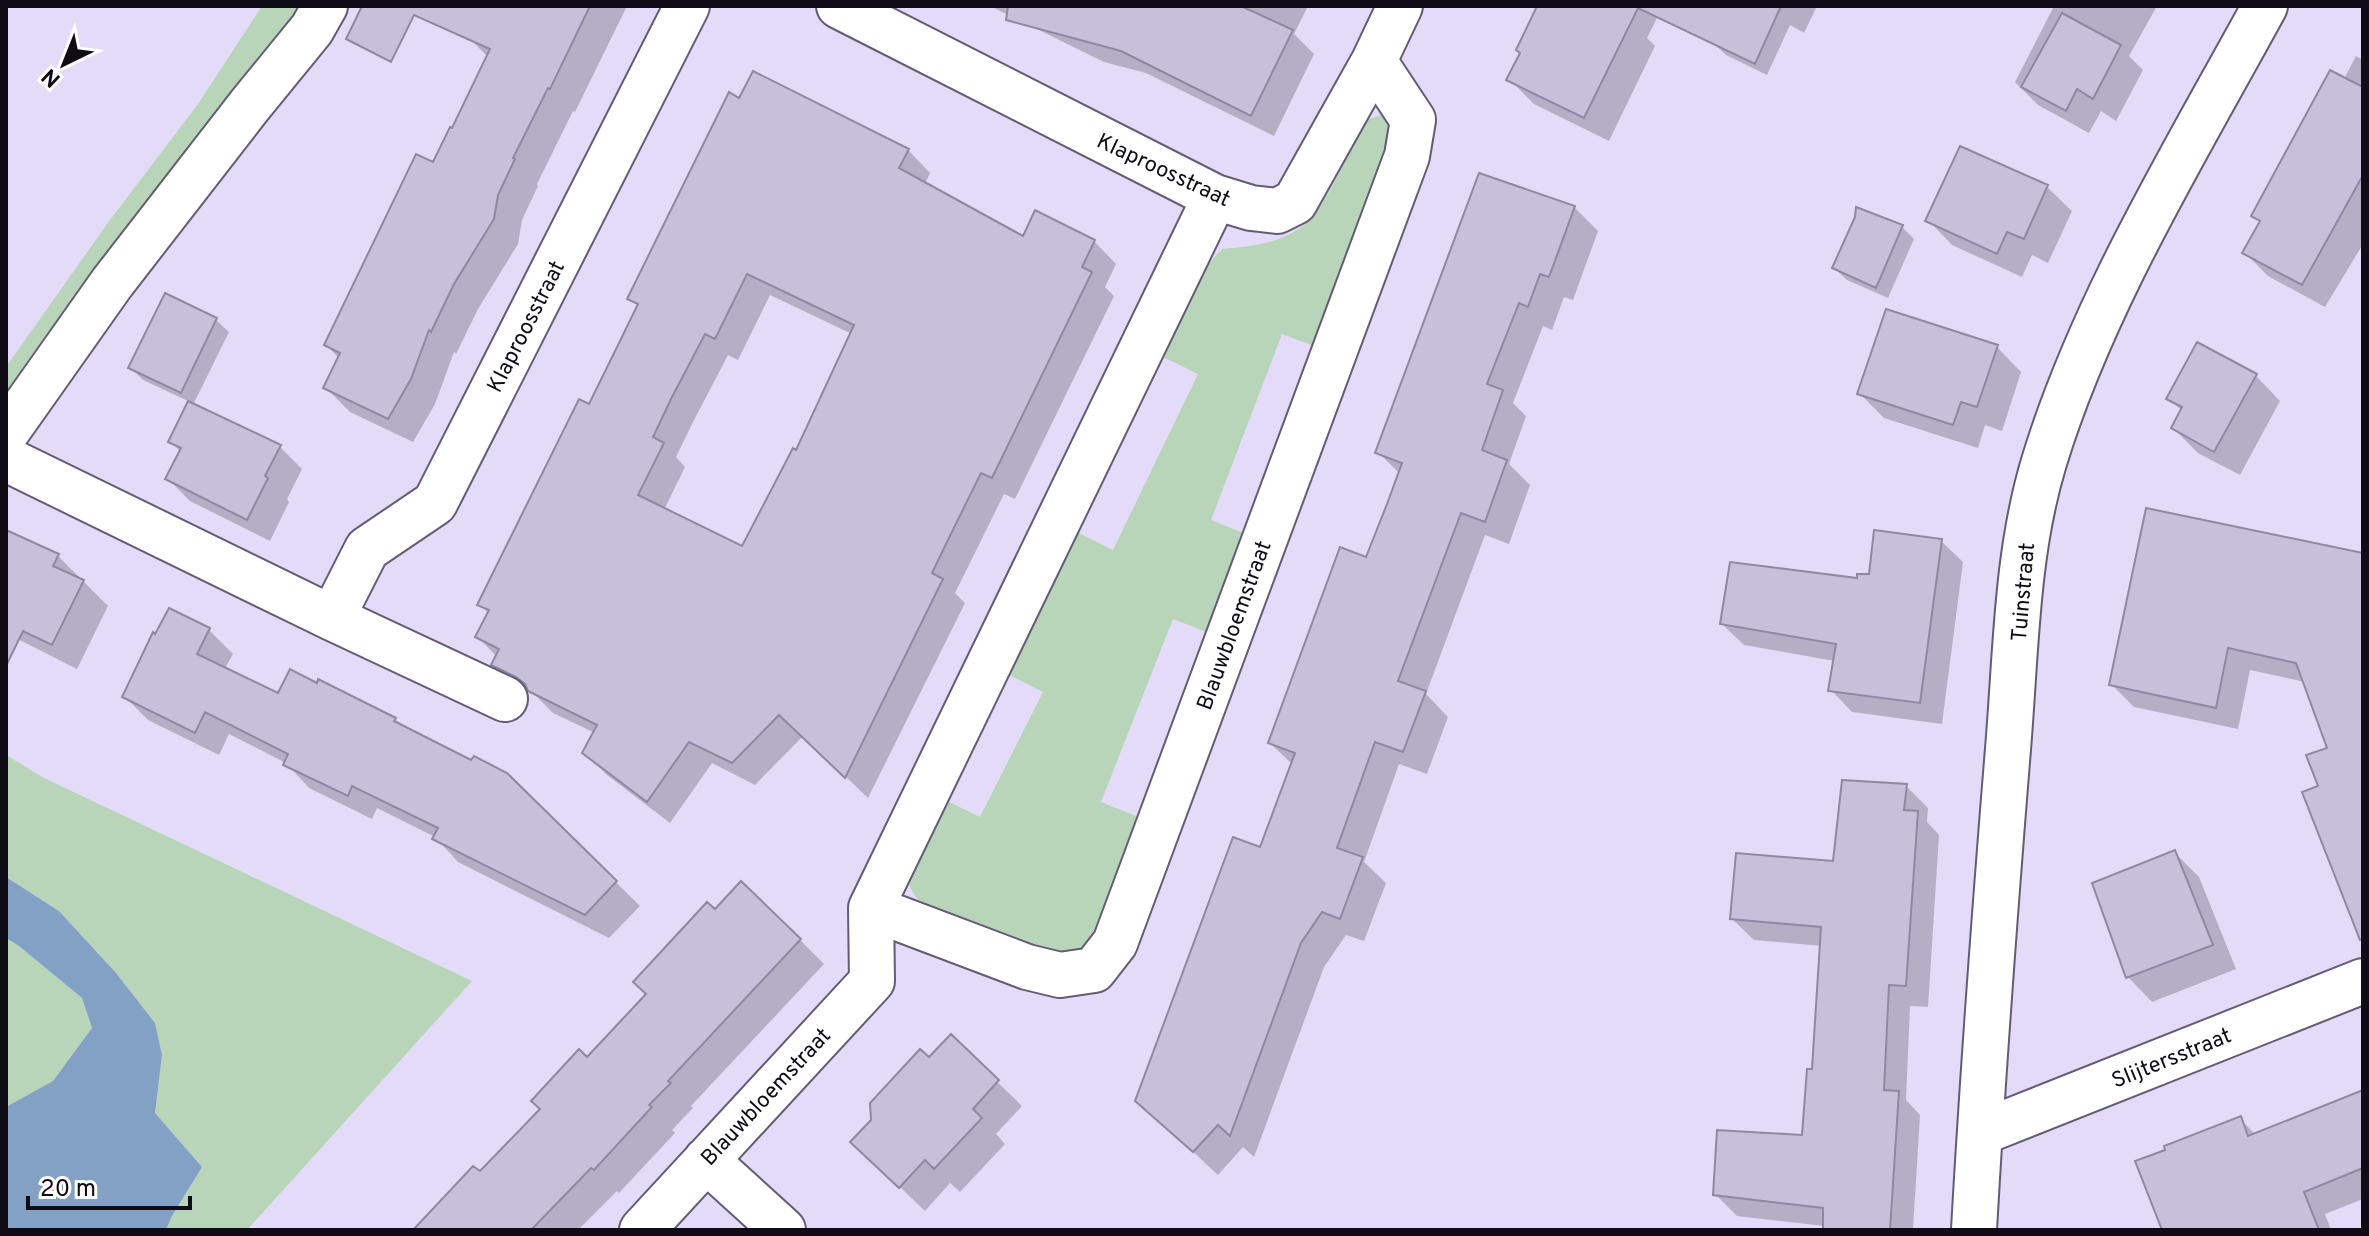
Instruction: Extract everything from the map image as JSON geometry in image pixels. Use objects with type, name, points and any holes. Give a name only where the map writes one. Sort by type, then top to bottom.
[{"type":"street","points":[[6,433],[112,283],[312,29],[325,6]]},
{"type":"street","name":"Klaproosstraat","points":[[332,618],[367,549],[435,503],[687,6]]},
{"type":"street","name":"Klaproosstraat","points":[[839,6],[1215,197],[1251,208],[1277,211],[1295,202],[1374,61],[1400,6]]},
{"type":"street","name":"Tuinstraat","points":[[1974,1230],[2025,542],[2043,463],[2078,366],[2110,297],[2163,192],[2265,6]]},
{"type":"street","name":"Blauwbloemstraat","points":[[871,908],[1027,967],[1060,975],[1094,970],[1115,943],[1407,156],[1413,120],[1374,61]]},
{"type":"street","name":"Blauwbloemstraat","points":[[642,1230],[872,981],[871,908],[1215,197]]},
{"type":"street","points":[[6,459],[505,699]]},
{"type":"street","name":"Slijtersstraat","points":[[1980,1133],[2363,981]]},
{"type":"street","points":[[706,1160],[783,1230]]},
{"type":"green space","points":[[262,6],[303,6],[6,407],[6,367],[107,224],[198,104]]},
{"type":"green space","points":[[1384,114],[1397,131],[1322,349],[1282,334],[1211,520],[1251,536],[1219,637],[1173,619],[1101,802],[1146,820],[1099,950],[1055,960],[933,913],[915,896],[909,879],[913,856],[924,830],[941,798],[980,817],[1043,692],[1004,672],[1072,530],[1113,550],[1198,374],[1157,354],[1185,299],[1222,249],[1272,241],[1310,220],[1328,194],[1364,121]]},
{"type":"green space","points":[[6,755],[44,778],[472,981],[247,1230],[166,1230],[202,1167],[155,1113],[162,1055],[155,1023],[116,973],[59,911],[6,877]]},
{"type":"green space","points":[[6,938],[82,998],[92,1028],[53,1081],[6,1107]]},
{"type":"water","points":[[6,877],[59,911],[116,973],[155,1023],[162,1055],[155,1113],[202,1167],[166,1230],[6,1230],[6,1107],[53,1081],[92,1028],[82,998],[6,938]]},
{"type":"building","points":[[362,6],[590,6],[513,158],[498,195],[494,219],[454,284],[431,332],[429,330],[411,379],[388,419],[323,388],[340,353],[324,345],[416,154],[433,162],[490,49],[414,15],[391,62],[346,39]]},
{"type":"building","points":[[1008,6],[1241,6],[1293,30],[1251,116],[1121,51],[1006,20]]},
{"type":"building","points":[[1537,6],[1781,6],[1755,64],[1638,8],[1584,118],[1506,80],[1520,53],[1516,50]]},
{"type":"building","points":[[2062,13],[2121,45],[2093,99],[2077,89],[2066,111],[2021,87]]},
{"type":"building","points":[[2330,70],[2363,87],[2363,175],[2302,285],[2242,253],[2260,221],[2251,216]]},
{"type":"building","points":[[753,71],[909,149],[899,168],[1023,236],[1035,210],[1095,240],[1082,267],[1092,272],[992,478],[981,473],[945,546],[932,573],[943,579],[845,778],[779,715],[732,763],[689,742],[647,802],[582,753],[597,725],[528,691],[516,677],[491,665],[499,649],[475,637],[489,610],[477,605],[579,399],[589,404],[620,341],[638,304],[627,299],[729,92],[739,98]],"holes":[[[747,274],[854,325],[796,450],[793,448],[742,546],[638,495],[664,443],[653,437],[671,399],[705,334],[715,339]]]},
{"type":"building","points":[[1960,146],[2048,185],[2024,239],[2007,232],[1997,254],[1925,221]]},
{"type":"building","points":[[1479,173],[1575,206],[1549,277],[1540,274],[1528,307],[1519,303],[1487,384],[1503,390],[1482,450],[1507,460],[1485,522],[1461,513],[1398,681],[1426,691],[1403,752],[1375,742],[1337,848],[1363,857],[1340,919],[1322,912],[1301,943],[1230,1136],[1218,1125],[1193,1152],[1135,1101],[1233,837],[1260,847],[1295,753],[1268,743],[1340,547],[1366,557],[1387,504],[1402,463],[1375,453]]},
{"type":"building","points":[[1856,207],[1903,225],[1876,288],[1832,268],[1855,217]]},
{"type":"building","points":[[165,293],[217,318],[181,393],[128,368]]},
{"type":"building","points":[[1886,309],[1998,345],[1977,407],[1961,402],[1953,425],[1857,394]]},
{"type":"building","points":[[2197,342],[2257,374],[2214,452],[2171,428],[2182,407],[2166,399]]},
{"type":"building","points":[[188,401],[281,445],[247,520],[165,479],[181,448],[168,442]]},
{"type":"building","points":[[2146,508],[2363,553],[2363,939],[2360,940],[2302,792],[2318,786],[2306,755],[2327,748],[2296,663],[2228,648],[2216,708],[2109,685]]},
{"type":"building","points":[[6,530],[59,554],[53,566],[84,580],[52,645],[23,631],[6,666]]},
{"type":"building","points":[[1874,530],[1942,539],[1920,703],[1828,691],[1836,644],[1720,624],[1730,562],[1857,578],[1857,574],[1869,574]]},
{"type":"building","points":[[169,608],[210,628],[197,654],[278,693],[290,669],[317,683],[318,679],[471,760],[474,756],[507,773],[617,881],[585,915],[432,839],[438,828],[352,786],[348,796],[283,765],[288,754],[205,712],[195,733],[122,697],[153,632],[155,634]]},
{"type":"building","points":[[1842,780],[1907,784],[1904,810],[1918,811],[1906,986],[1889,985],[1884,1090],[1899,1091],[1890,1230],[1823,1230],[1823,1208],[1713,1195],[1717,1130],[1802,1135],[1807,1069],[1812,1069],[1821,927],[1730,919],[1736,853],[1833,861]]},
{"type":"building","points":[[2175,850],[2213,945],[2126,978],[2092,883]]},
{"type":"building","points":[[741,881],[801,939],[668,1081],[671,1083],[649,1105],[652,1107],[594,1170],[591,1168],[531,1230],[413,1230],[473,1166],[480,1171],[540,1109],[531,1101],[579,1049],[587,1057],[646,994],[633,982],[707,902],[715,909]]},
{"type":"building","points":[[951,1034],[999,1080],[973,1109],[982,1118],[934,1169],[925,1160],[899,1188],[850,1142],[871,1120],[870,1103],[920,1049],[929,1057]]},
{"type":"building","points":[[2363,1090],[2363,1168],[2304,1192],[2319,1230],[2162,1230],[2135,1161],[2165,1150],[2164,1146],[2241,1116],[2248,1136]]}]
